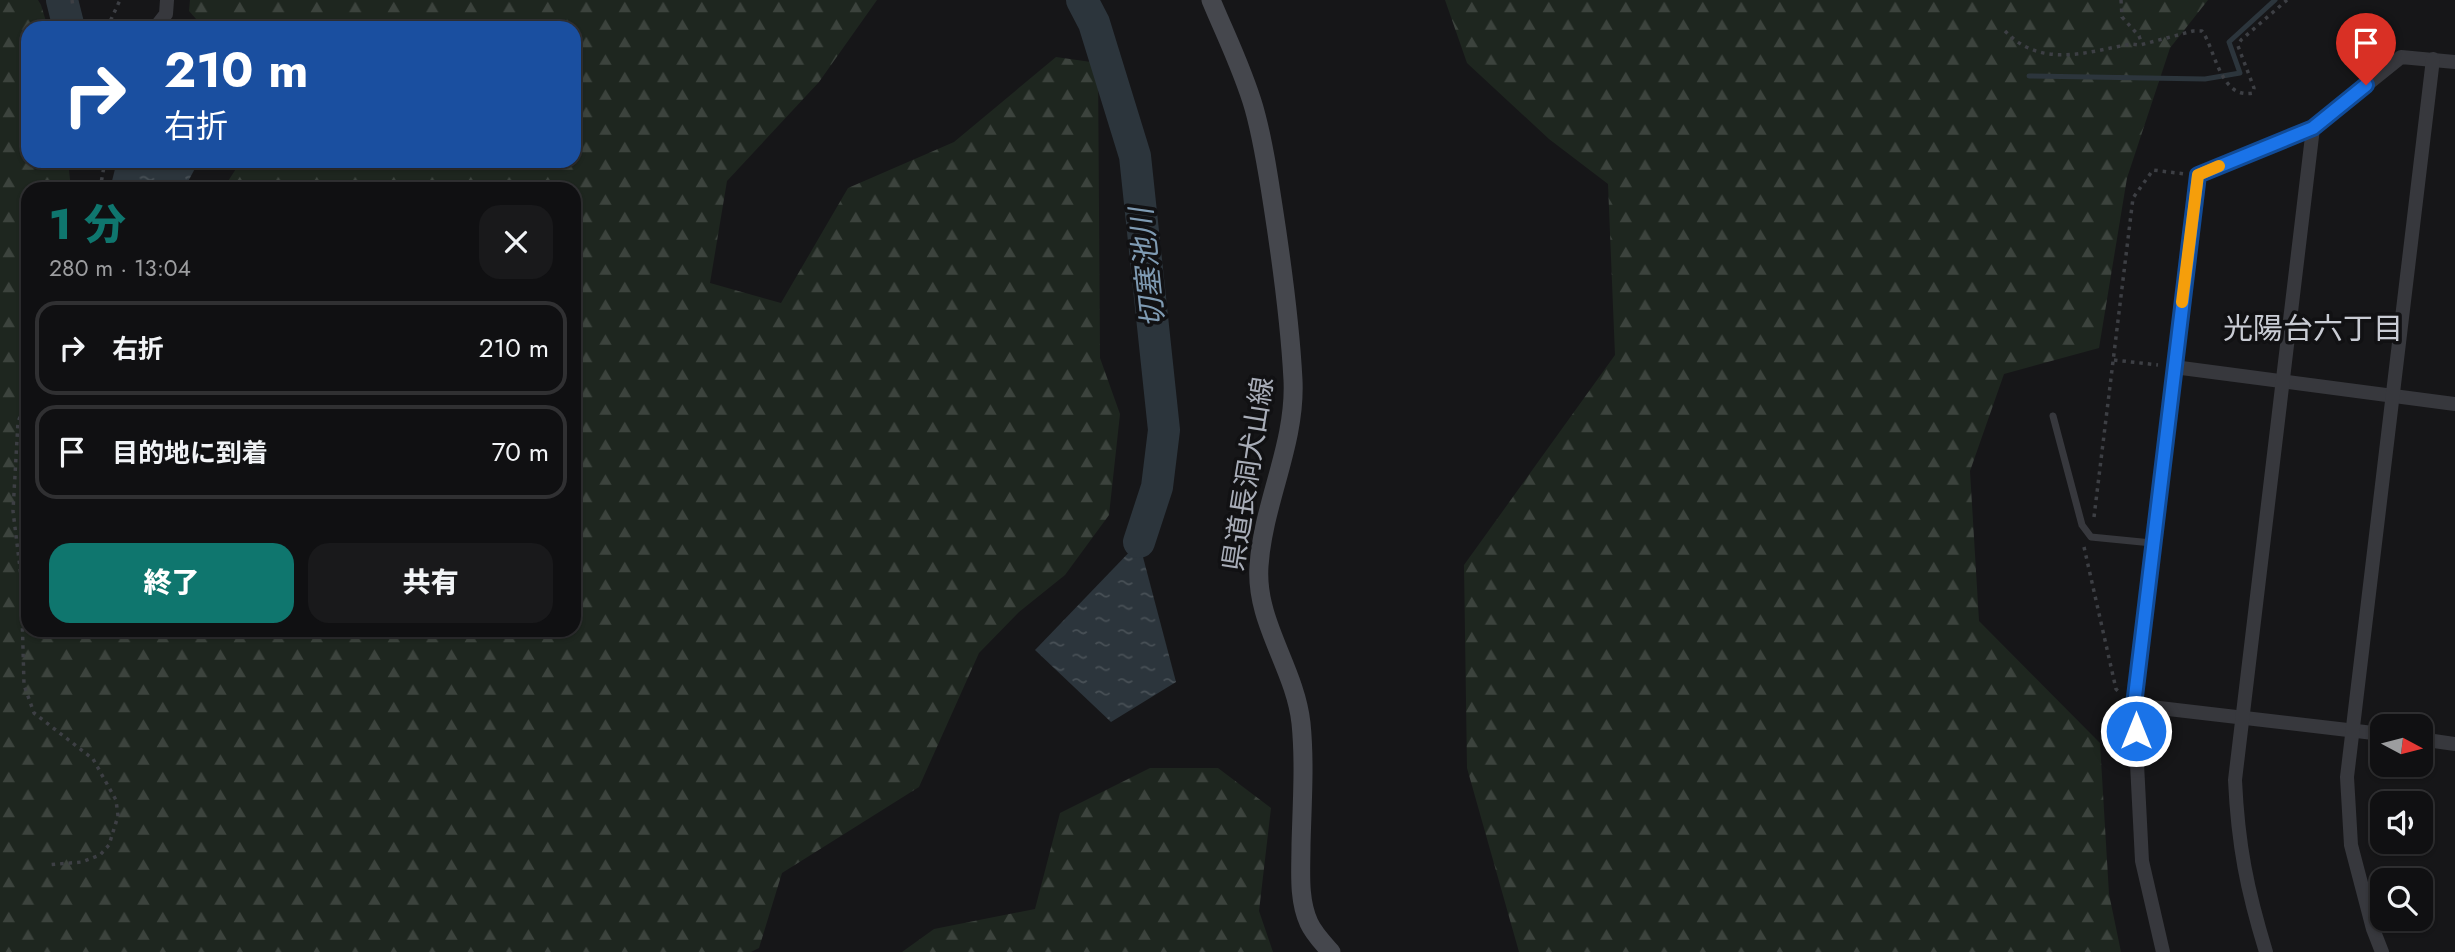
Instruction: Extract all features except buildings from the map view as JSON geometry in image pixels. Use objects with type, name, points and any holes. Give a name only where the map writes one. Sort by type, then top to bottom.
[{"type":"main road","name":"県道長洞犬山線","points":[[1211,0],[1241,69],[1254,108],[1283,265],[1293,398],[1287,442],[1261,548],[1258,583],[1263,610],[1294,690],[1301,722],[1301,877],[1305,912],[1314,932],[1331,952]]},
{"type":"street","points":[[160,21],[166,14],[167,0]]},
{"type":"street","points":[[2163,952],[2142,861],[2134,705],[2198,175],[2313,128],[2401,57],[2455,62]]},
{"type":"street","points":[[2378,951],[2351,845],[2347,777],[2433,60]]},
{"type":"street","points":[[2266,952],[2249,898],[2237,822],[2235,780],[2313,128]]},
{"type":"street","points":[[2174,367],[2455,404]]},
{"type":"street","points":[[2134,705],[2370,733]]},
{"type":"street","points":[[2433,741],[2455,744]]},
{"type":"lane","points":[[2053,416],[2082,525],[2091,537],[2152,543]]},
{"type":"path","points":[[72,0],[74,6]]},
{"type":"path","points":[[110,21],[120,0]]},
{"type":"path","points":[[2121,0],[2122,17],[2139,36],[2142,44]]},
{"type":"path","points":[[2006,31],[2014,41],[2039,53],[2068,57],[2142,44],[2193,31],[2202,32],[2208,38],[2216,66],[2224,79],[2246,94],[2253,93],[2254,88],[2238,46],[2241,40],[2287,0]]},
{"type":"path","points":[[2134,705],[2116,689],[2080,533],[2091,537],[2133,198],[2153,170],[2198,175]]},
{"type":"path","points":[[2114,360],[2174,367]]},
{"type":"path","points":[[21,416],[13,511],[21,576]]},
{"type":"path","points":[[23,637],[24,685],[34,713],[93,759],[116,800],[118,816],[109,845],[100,855],[82,862],[47,865]]},
{"type":"green space","points":[[0,0],[38,0],[46,21],[21,21],[21,168],[69,168],[70,182],[21,182],[21,637],[581,637],[581,182],[228,182],[236,168],[581,168],[581,21],[198,21],[189,11],[190,0],[877,0],[819,82],[727,181],[710,283],[781,303],[848,188],[954,142],[1056,57],[1098,63],[1100,358],[1120,414],[1109,515],[1065,575],[1019,612],[979,653],[919,787],[782,873],[759,948],[751,952],[0,952]]},
{"type":"green space","points":[[1445,0],[2208,0],[2170,48],[2127,178],[2099,348],[2004,374],[1970,471],[1979,621],[2100,743],[2109,894],[2121,952],[1519,952],[1467,768],[1464,565],[1615,355],[1608,184],[1549,139],[1467,63]]},
{"type":"green space","points":[[1150,768],[1218,768],[1271,808],[1259,911],[1273,952],[902,952],[934,929],[1035,909],[1060,813]]},
{"type":"water","points":[[115,168],[195,168],[188,182],[112,182]]},
{"type":"water","points":[[1139,542],[1176,682],[1111,722],[1035,650]]},
{"type":"waterway","points":[[62,0],[67,21]]},
{"type":"waterway","name":"切塞池川","points":[[1082,0],[1094,23],[1135,156],[1164,430],[1157,487],[1139,542]]},
{"type":"waterway","points":[[2029,76],[2205,79],[2240,73],[2229,42],[2275,0]]},
{"type":"slow traffic","points":[[2182,302],[2198,175],[2219,166]]},
{"type":"district","name":"光陽台六丁目","points":[[2313,328]]},
{"type":"route","points":[[2136,731],[2134,705],[2152,543],[2198,175],[2313,128],[2366,85]]}]
